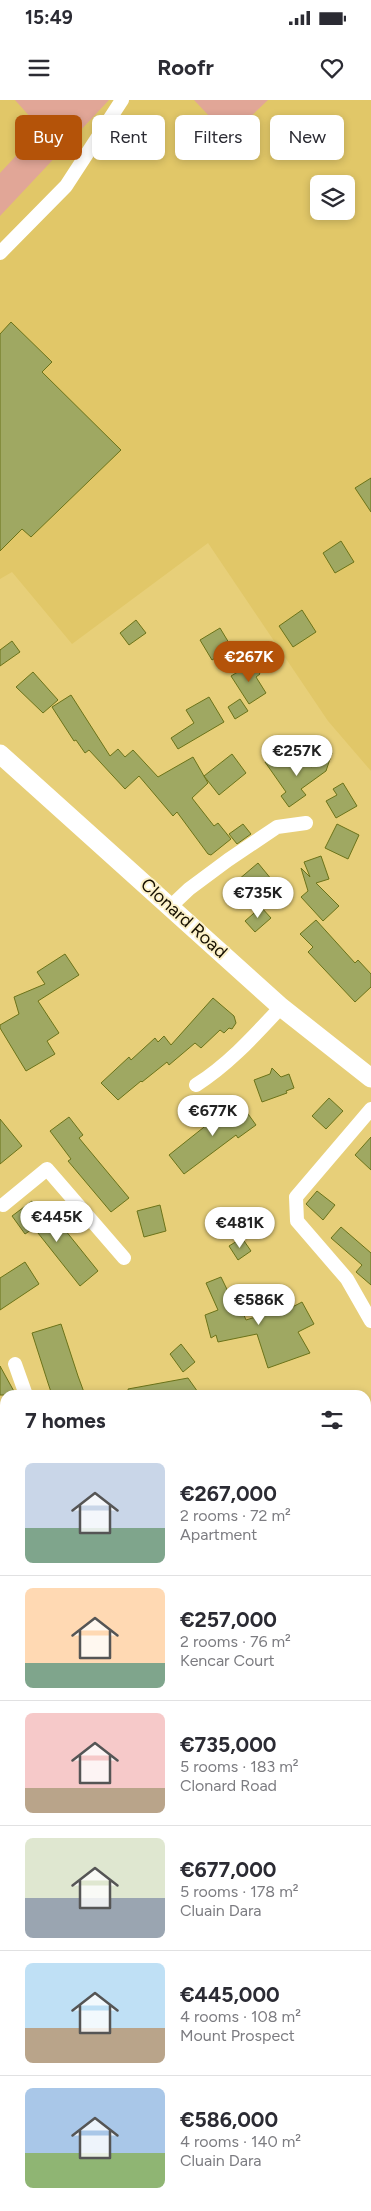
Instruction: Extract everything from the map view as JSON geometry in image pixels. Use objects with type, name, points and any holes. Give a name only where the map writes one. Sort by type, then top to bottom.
[{"type":"street","points":[[0,253],[66,186],[122,100]]},
{"type":"street","name":"Clonard Road","points":[[0,754],[281,1007],[371,1078]]},
{"type":"street","points":[[171,906],[189,889],[228,860],[278,827],[306,823]]},
{"type":"street","points":[[196,1085],[218,1071],[242,1050],[281,1007]]},
{"type":"street","points":[[371,1109],[296,1197],[297,1221],[347,1279],[371,1321]]},
{"type":"street","points":[[1,1205],[47,1169],[124,1258]]},
{"type":"street","points":[[15,1364],[24,1390]]},
{"type":"shaded area","points":[[0,100],[371,100],[371,771],[328,721],[208,543],[72,644],[12,572],[0,579]]},
{"type":"shaded area","points":[[15,100],[109,100],[95,115],[92,115],[92,118],[82,129],[82,115],[28,115]]},
{"type":"shaded area","points":[[194,100],[268,100],[252,115],[208,115]]},
{"type":"shaded area","points":[[15,157],[15,160],[53,160],[0,216],[0,173]]},
{"type":"building","points":[[11,322],[52,362],[42,372],[121,450],[31,537],[22,529],[0,551],[0,334]]},
{"type":"building","points":[[371,478],[371,512],[355,488]]},
{"type":"building","points":[[341,541],[354,562],[335,573],[323,553]]},
{"type":"building","points":[[302,610],[316,632],[293,647],[279,626]]},
{"type":"building","points":[[136,620],[146,633],[129,645],[120,633]]},
{"type":"building","points":[[220,628],[232,648],[212,660],[200,640]]},
{"type":"building","points":[[12,641],[20,652],[0,666],[0,650]]},
{"type":"building","points":[[253,663],[260,674],[256,677],[266,693],[249,704],[231,676]]},
{"type":"building","points":[[33,672],[58,700],[43,713],[16,687]]},
{"type":"building","points":[[71,695],[110,756],[118,749],[125,757],[133,750],[158,777],[193,757],[208,783],[192,798],[214,826],[218,823],[231,839],[211,855],[208,854],[177,812],[173,816],[139,776],[125,789],[89,750],[85,753],[76,740],[74,741],[52,707]]},
{"type":"building","points":[[209,697],[224,722],[178,749],[171,738],[194,723],[186,710]]},
{"type":"building","points":[[240,699],[248,711],[235,719],[228,707]]},
{"type":"building","points":[[332,753],[326,771],[301,789],[306,795],[289,807],[281,796],[286,792],[265,762],[307,762],[311,767]]},
{"type":"building","points":[[232,754],[246,773],[219,795],[204,776]]},
{"type":"building","points":[[343,783],[357,806],[336,818],[326,801],[337,795],[333,789]]},
{"type":"building","points":[[243,824],[251,834],[237,844],[229,834]]},
{"type":"building","points":[[337,824],[359,835],[348,859],[325,848]]},
{"type":"building","points":[[321,856],[329,879],[316,883],[339,906],[323,921],[301,897],[308,891],[301,868],[310,877],[304,862]]},
{"type":"building","points":[[258,863],[281,891],[261,907],[238,880]]},
{"type":"building","points":[[261,907],[271,918],[255,932],[245,921]]},
{"type":"building","points":[[316,920],[355,963],[358,960],[371,974],[371,987],[355,1002],[308,952],[313,947],[300,934]]},
{"type":"building","points":[[65,954],[79,975],[38,1001],[59,1033],[47,1041],[55,1054],[26,1071],[0,1025],[19,1014],[14,997],[45,984],[37,972]]},
{"type":"building","points":[[213,998],[234,1016],[236,1023],[232,1029],[229,1028],[224,1033],[220,1030],[201,1048],[195,1043],[169,1065],[167,1062],[118,1100],[101,1083],[129,1057],[131,1060],[155,1038],[158,1042],[164,1036],[171,1045]]},
{"type":"building","points":[[272,1068],[281,1077],[289,1074],[294,1088],[286,1091],[287,1093],[262,1102],[254,1080],[270,1074]]},
{"type":"building","points":[[329,1098],[343,1111],[326,1129],[312,1116]]},
{"type":"building","points":[[238,1100],[256,1125],[238,1138],[236,1135],[184,1174],[169,1155]]},
{"type":"building","points":[[69,1117],[83,1135],[79,1138],[129,1198],[111,1212],[68,1161],[71,1159],[50,1131]]},
{"type":"building","points":[[0,1119],[22,1146],[0,1164]]},
{"type":"building","points":[[371,1137],[371,1170],[355,1155]]},
{"type":"building","points":[[317,1191],[335,1205],[323,1220],[306,1204]]},
{"type":"building","points":[[32,1201],[50,1226],[57,1220],[98,1271],[80,1286],[34,1228],[25,1234],[12,1216]]},
{"type":"building","points":[[160,1205],[166,1231],[144,1237],[137,1211]]},
{"type":"building","points":[[341,1227],[371,1253],[371,1285],[356,1272],[362,1265],[331,1238]]},
{"type":"building","points":[[242,1238],[251,1251],[238,1260],[229,1246]]},
{"type":"building","points":[[25,1262],[39,1284],[0,1310],[0,1278]]},
{"type":"building","points":[[221,1277],[236,1308],[240,1306],[246,1320],[278,1310],[279,1314],[302,1302],[314,1324],[298,1332],[310,1353],[268,1368],[257,1334],[218,1342],[216,1335],[211,1338],[205,1315],[218,1310],[206,1283]]},
{"type":"building","points":[[61,1324],[83,1390],[50,1390],[32,1333]]},
{"type":"building","points":[[181,1344],[195,1362],[183,1372],[170,1354]]},
{"type":"building","points":[[0,1366],[13,1390],[0,1390]]},
{"type":"building","points":[[188,1378],[196,1390],[128,1390]]}]
